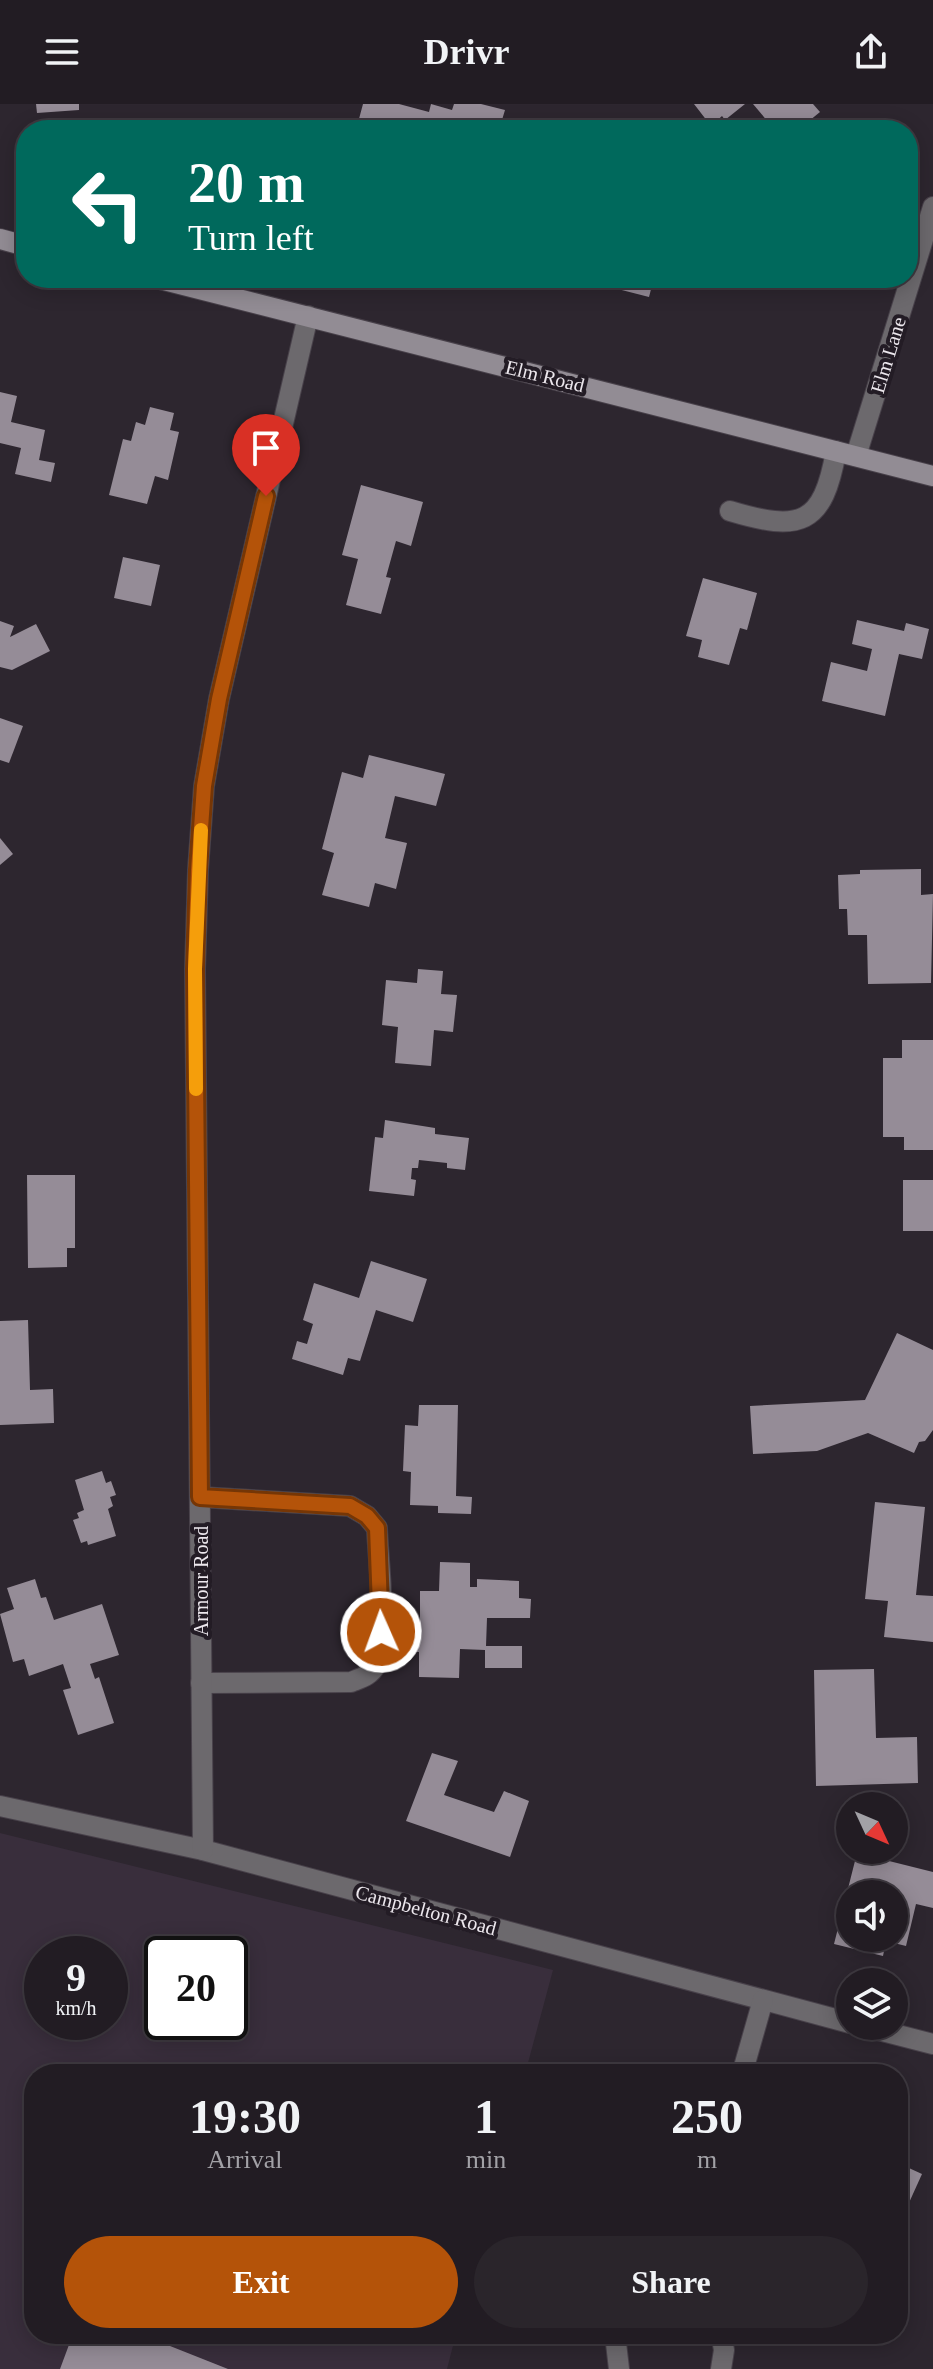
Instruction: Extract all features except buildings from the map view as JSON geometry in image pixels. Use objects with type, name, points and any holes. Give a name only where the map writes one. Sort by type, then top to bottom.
[{"type":"street","name":"Elm Lane","points":[[918,250],[933,207]]},
{"type":"street","name":"Elm Road","points":[[196,288],[933,476]]},
{"type":"street","name":"Elm Lane","points":[[730,511],[797,523],[815,510],[846,454],[904,288]]},
{"type":"street","name":"Armour Road","points":[[203,1850],[195,969],[204,786],[219,699],[308,316]]},
{"type":"street","points":[[200,1497],[350,1506],[367,1516],[377,1528],[381,1632],[377,1664],[367,1676],[351,1682],[201,1683]]},
{"type":"street","name":"Campbelton Road","points":[[0,1806],[203,1850],[836,2019]]},
{"type":"street","points":[[745,2064],[763,2000]]},
{"type":"street","points":[[908,2038],[933,2044]]},
{"type":"street","points":[[617,2344],[619,2369]]},
{"type":"street","points":[[721,2369],[723,2344]]},
{"type":"shaded area","points":[[0,1833],[553,1970],[528,2064],[24,2064],[24,2344],[453,2344],[447,2369],[0,2369]]},
{"type":"slow traffic","points":[[196,1089],[195,969],[201,830]]},
{"type":"route","points":[[266,496],[219,699],[204,786],[198,870],[195,969],[200,1497],[350,1506],[367,1516],[377,1528],[381,1632]]}]
